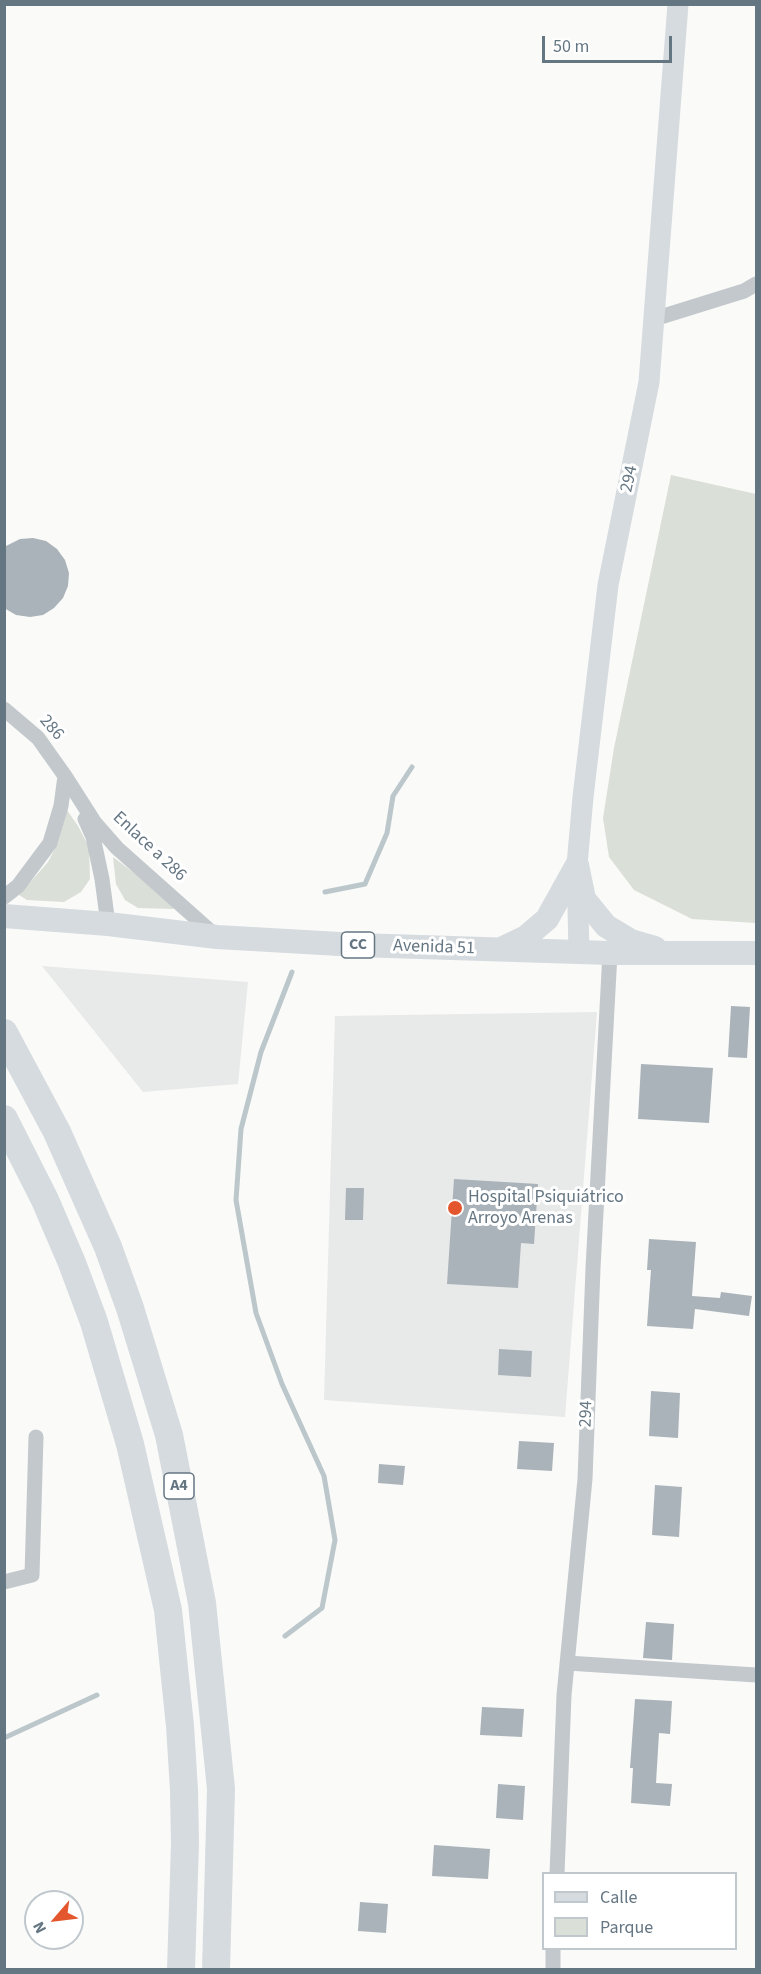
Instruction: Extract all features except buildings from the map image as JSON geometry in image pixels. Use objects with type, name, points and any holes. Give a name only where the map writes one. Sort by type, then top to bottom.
[{"type":"highway","name":"A4","points":[[4,1033],[57,1132],[108,1247],[130,1308],[169,1435],[202,1603],[221,1789],[216,1970]]},
{"type":"highway","name":"A4","points":[[4,1119],[45,1200],[94,1322],[130,1443],[166,1599],[180,1726],[184,1790],[182,1970]]},
{"type":"main road","name":"294","points":[[579,952],[577,865],[608,585],[649,382],[678,4]]},
{"type":"main road","points":[[499,950],[526,937],[547,919],[577,865]]},
{"type":"main road","points":[[577,865],[584,898],[606,926],[631,941],[674,953]]},
{"type":"main road","name":"Avenida 51","points":[[4,916],[108,924],[217,937],[357,945],[610,953],[756,953]]},
{"type":"street","points":[[654,320],[744,291],[756,284]]},
{"type":"street","name":"286","points":[[4,709],[38,738],[65,776]]},
{"type":"street","points":[[4,897],[18,886],[50,843],[61,806],[65,776]]},
{"type":"street","name":"Enlace a 286","points":[[65,776],[93,837],[108,924]]},
{"type":"street","name":"Enlace a 286","points":[[65,776],[95,823],[117,848],[217,937]]},
{"type":"street","name":"294","points":[[557,1872],[564,1695],[585,1479],[593,1268],[610,953]]},
{"type":"street","points":[[4,1582],[32,1575],[36,1437]]},
{"type":"street","points":[[567,1664],[756,1676]]},
{"type":"street","points":[[553,1970],[554,1950]]},
{"type":"shaded area","points":[[42,966],[248,982],[238,1084],[143,1092]]},
{"type":"shaded area","name":"Hospital Psiquiátrico Arroyo Arenas","points":[[597,1012],[565,1417],[324,1400],[335,1016]]},
{"type":"green space","points":[[671,475],[756,494],[756,923],[692,919],[634,890],[609,857],[603,818],[614,748]]},
{"type":"green space","points":[[67,810],[89,847],[90,879],[81,892],[64,902],[27,900],[19,895],[48,862],[58,843]]},
{"type":"green space","points":[[113,857],[175,904],[173,909],[138,908],[125,900],[116,884]]},
{"type":"waterway","points":[[325,892],[365,884],[387,833],[393,796],[412,767]]},
{"type":"waterway","points":[[285,1636],[322,1608],[335,1540],[324,1476],[282,1384],[256,1313],[236,1200],[241,1129],[261,1052],[292,972]]},
{"type":"waterway","points":[[4,1738],[97,1695]]},
{"type":"place","name":"Hospital Psiquiátrico Arroyo Arenas","points":[[455,1208]]}]
